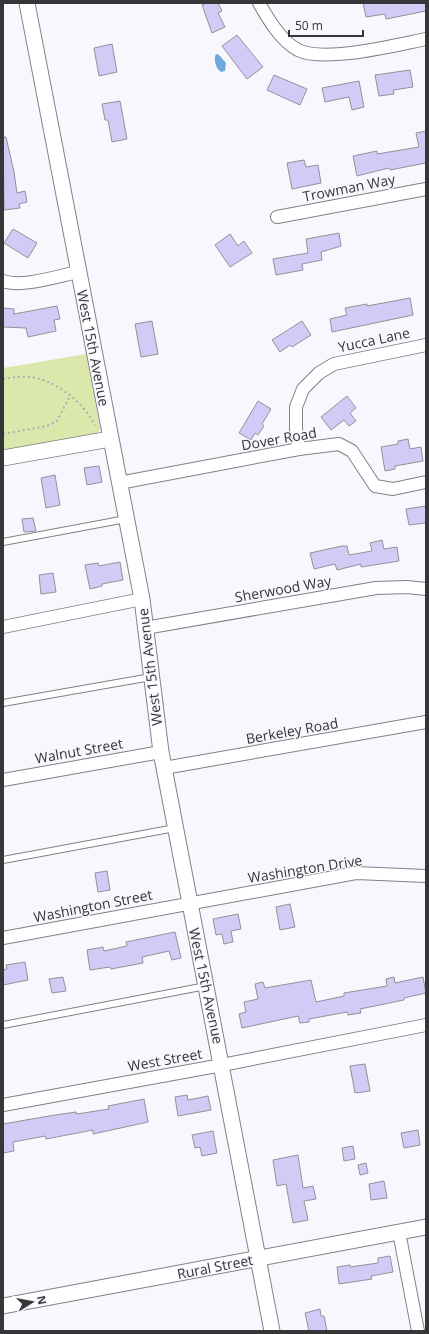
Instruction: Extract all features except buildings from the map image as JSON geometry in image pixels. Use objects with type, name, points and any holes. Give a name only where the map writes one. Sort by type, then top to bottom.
[{"type":"street","name":"West 15th Avenue","points":[[26,3],[142,599],[161,752],[272,1331]]},
{"type":"street","points":[[259,3],[264,14],[285,40],[299,50],[319,54],[355,52],[426,39]]},
{"type":"street","name":"Trowman Way","points":[[277,217],[426,189]]},
{"type":"street","points":[[3,280],[8,283],[26,283],[78,272]]},
{"type":"street","name":"Yucca Lane","points":[[299,449],[296,429],[296,407],[303,389],[319,373],[334,364],[426,344]]},
{"type":"street","points":[[3,458],[110,439]]},
{"type":"street","name":"Dover Road","points":[[119,484],[299,449],[339,444],[352,451],[375,486],[393,488],[426,482]]},
{"type":"street","name":"Sherwood Way","points":[[145,628],[376,588],[407,587],[426,589]]},
{"type":"street","points":[[3,627],[142,599]]},
{"type":"street","name":"Berkeley Road","points":[[164,768],[426,722]]},
{"type":"street","name":"Walnut Street","points":[[3,780],[161,752]]},
{"type":"street","name":"Washington Drive","points":[[189,903],[356,873],[426,876]]},
{"type":"street","name":"Washington Street","points":[[3,938],[189,903]]},
{"type":"street","name":"West Street","points":[[3,1104],[222,1065],[426,1025]]},
{"type":"street","name":"Rural Street","points":[[3,1306],[426,1227]]},
{"type":"street","points":[[400,1232],[418,1331]]},
{"type":"lane","points":[[3,542],[126,519]]},
{"type":"lane","points":[[3,703],[151,677]]},
{"type":"lane","points":[[3,860],[175,828]]},
{"type":"lane","points":[[3,1025],[206,986]]},
{"type":"path","points":[[3,379],[28,377],[42,379],[70,396],[92,419],[96,427]]},
{"type":"path","points":[[3,434],[47,426],[57,421],[70,396]]},
{"type":"green space","points":[[86,354],[100,429],[97,435],[3,454],[3,368]]},
{"type":"water","points":[[216,54],[219,55],[226,63],[225,71],[219,71],[216,66]]}]
